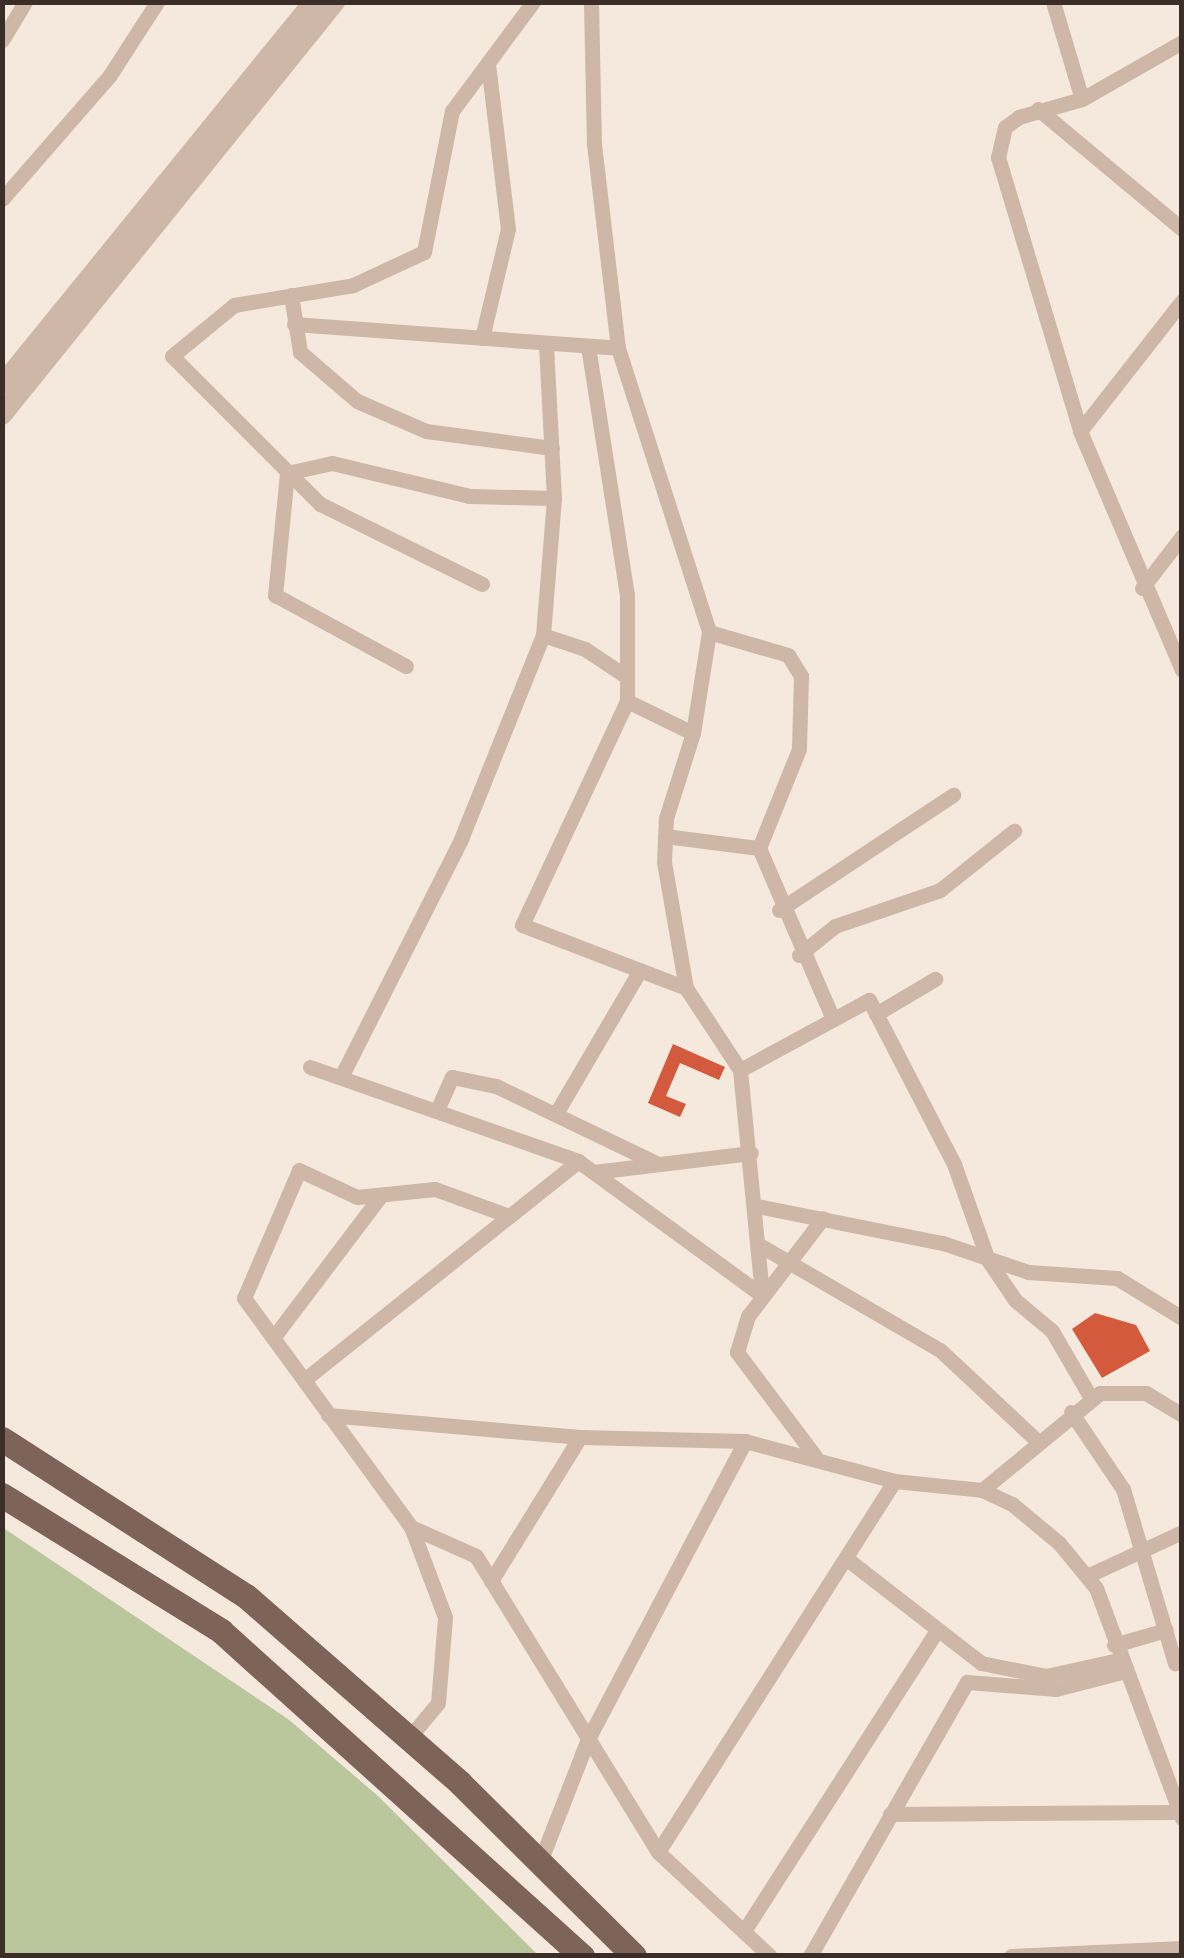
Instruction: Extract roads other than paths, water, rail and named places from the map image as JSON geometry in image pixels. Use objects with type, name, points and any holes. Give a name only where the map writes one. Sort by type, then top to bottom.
[{"type":"main road","points":[[2,1439],[246,1596],[409,1738],[634,1956]]},
{"type":"main road","points":[[2,1495],[221,1631],[493,1868],[582,1956]]},
{"type":"main road","points":[[493,1868],[520,1842]]},
{"type":"street","points":[[2,40],[26,2]]},
{"type":"street","points":[[2,199],[110,75],[157,2]]},
{"type":"street","points":[[2,415],[243,108],[313,2]]},
{"type":"street","points":[[2,385],[335,2]]},
{"type":"street","points":[[482,584],[340,516],[287,473],[172,356],[234,305],[353,285],[424,252],[452,111],[533,2]]},
{"type":"street","points":[[591,2],[594,144],[618,348],[709,632],[693,733],[665,836],[686,988],[740,1070],[762,1246],[762,1295]]},
{"type":"street","points":[[1054,2],[1082,99]]},
{"type":"street","points":[[1182,42],[1082,99],[1038,109],[1006,127],[998,156],[1080,431],[1142,588],[1182,670]]},
{"type":"street","points":[[482,338],[508,229],[488,63]]},
{"type":"street","points":[[1038,109],[1182,229]]},
{"type":"street","points":[[291,295],[294,324],[308,365],[382,415],[490,444],[552,448]]},
{"type":"street","points":[[1080,431],[1182,301]]},
{"type":"street","points":[[294,324],[618,348]]},
{"type":"street","points":[[341,1077],[461,839],[543,635],[554,498],[546,343]]},
{"type":"street","points":[[588,346],[627,595],[627,702],[522,925],[686,988]]},
{"type":"street","points":[[287,473],[332,462],[468,496],[554,498]]},
{"type":"street","points":[[287,473],[275,595],[406,666]]},
{"type":"street","points":[[1142,588],[1182,536]]},
{"type":"street","points":[[709,632],[788,656],[801,676],[799,748],[759,848],[780,910],[833,1019]]},
{"type":"street","points":[[543,635],[585,649],[627,677]]},
{"type":"street","points":[[627,702],[693,733]]},
{"type":"street","points":[[780,910],[953,796]]},
{"type":"street","points":[[800,955],[836,926],[940,890],[1014,831]]},
{"type":"street","points":[[665,836],[759,848]]},
{"type":"street","points":[[558,1110],[640,970]]},
{"type":"street","points":[[876,1014],[934,979]]},
{"type":"street","points":[[740,1070],[869,1000],[954,1164],[988,1260],[1015,1300],[1052,1331],[1090,1398]]},
{"type":"street","points":[[310,1067],[438,1108],[578,1161],[762,1295]]},
{"type":"street","points":[[438,1108],[452,1077],[558,1110],[658,1164]]},
{"type":"street","points":[[594,1172],[752,1153]]},
{"type":"street","points":[[304,1380],[578,1161]]},
{"type":"street","points":[[409,1738],[438,1704],[445,1617],[410,1527],[244,1298],[299,1170],[358,1197],[434,1189],[509,1216]]},
{"type":"street","points":[[273,1338],[381,1195]]},
{"type":"street","points":[[757,1206],[943,1242],[988,1260],[1117,1278],[1182,1310]]},
{"type":"street","points":[[815,1456],[737,1352],[762,1295],[822,1218]]},
{"type":"street","points":[[762,1246],[940,1350],[1036,1439]]},
{"type":"street","points":[[1160,1299],[1182,1318]]},
{"type":"street","points":[[982,1490],[1036,1439],[1090,1398],[1146,1393],[1182,1415]]},
{"type":"street","points":[[1070,1412],[1124,1489],[1175,1664]]},
{"type":"street","points":[[328,1415],[580,1437],[745,1441],[815,1456],[894,1481],[982,1490],[1012,1504],[1088,1575],[1179,1807],[890,1814]]},
{"type":"street","points":[[491,1581],[580,1437]]},
{"type":"street","points":[[540,1862],[588,1739],[745,1441]]},
{"type":"street","points":[[658,1852],[894,1481]]},
{"type":"street","points":[[410,1527],[476,1556],[658,1852],[770,1956]]},
{"type":"street","points":[[1088,1575],[1144,1553],[1182,1532]]},
{"type":"street","points":[[847,1559],[935,1634],[981,1663],[1046,1676],[1118,1659]]},
{"type":"street","points":[[810,1956],[967,1682],[1056,1689],[1166,1630]]},
{"type":"street","points":[[744,1932],[935,1634]]},
{"type":"street","points":[[1011,1956],[1182,1948]]}]
